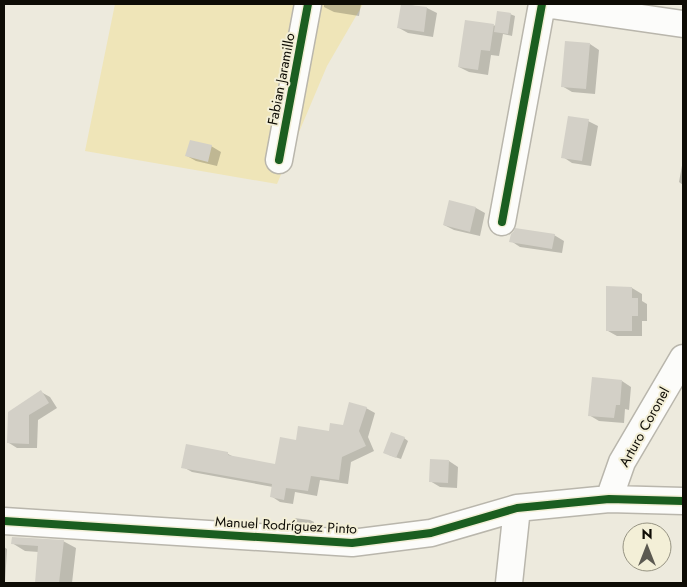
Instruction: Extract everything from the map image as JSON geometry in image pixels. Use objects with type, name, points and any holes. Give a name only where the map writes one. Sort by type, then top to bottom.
[{"type":"street","name":"Fabian Jaramillo","points":[[278,160],[308,4]]},
{"type":"street","points":[[502,222],[543,4],[683,24]]},
{"type":"street","name":"Arturo Coronel","points":[[609,499],[622,462],[683,358]]},
{"type":"street","name":"Manuel Rodríguez Pinto","points":[[4,521],[352,543],[431,533],[517,508],[609,499],[683,501]]},
{"type":"street","points":[[509,583],[517,508]]},
{"type":"shaded area","points":[[115,4],[363,4],[327,66],[277,184],[85,151]]},
{"type":"building","points":[[401,4],[427,7],[424,32],[397,28]]},
{"type":"building","points":[[497,11],[511,13],[508,34],[494,32]]},
{"type":"building","points":[[465,20],[494,24],[490,51],[481,50],[478,70],[458,67]]},
{"type":"building","points":[[565,41],[590,43],[586,89],[561,87]]},
{"type":"building","points":[[568,116],[589,119],[582,161],[561,158]]},
{"type":"building","points":[[190,140],[212,145],[208,162],[185,156]]},
{"type":"building","points":[[449,200],[476,207],[470,232],[443,225]]},
{"type":"building","points":[[515,228],[555,234],[552,249],[509,242]]},
{"type":"building","points":[[606,286],[632,287],[632,298],[638,298],[638,316],[632,316],[632,331],[606,331]]},
{"type":"building","points":[[592,377],[622,380],[620,405],[616,405],[614,418],[588,416]]},
{"type":"building","points":[[41,390],[49,403],[29,415],[29,444],[7,443],[8,412]]},
{"type":"building","points":[[349,402],[367,407],[359,431],[366,446],[342,457],[339,480],[311,476],[308,491],[286,488],[284,500],[270,497],[272,484],[181,468],[186,444],[228,452],[228,455],[275,464],[280,437],[296,440],[298,426],[329,431],[330,423],[343,425]]},
{"type":"building","points":[[391,432],[405,437],[396,458],[383,453]]},
{"type":"building","points":[[430,459],[449,460],[448,483],[429,482]]},
{"type":"building","points":[[12,537],[64,540],[59,583],[35,583],[38,546],[11,544]]},
{"type":"cycle path","points":[[279,160],[308,4]]},
{"type":"cycle path","points":[[502,222],[542,4]]},
{"type":"cycle path","points":[[4,521],[352,543],[431,533],[517,508],[609,499],[683,501]]}]
